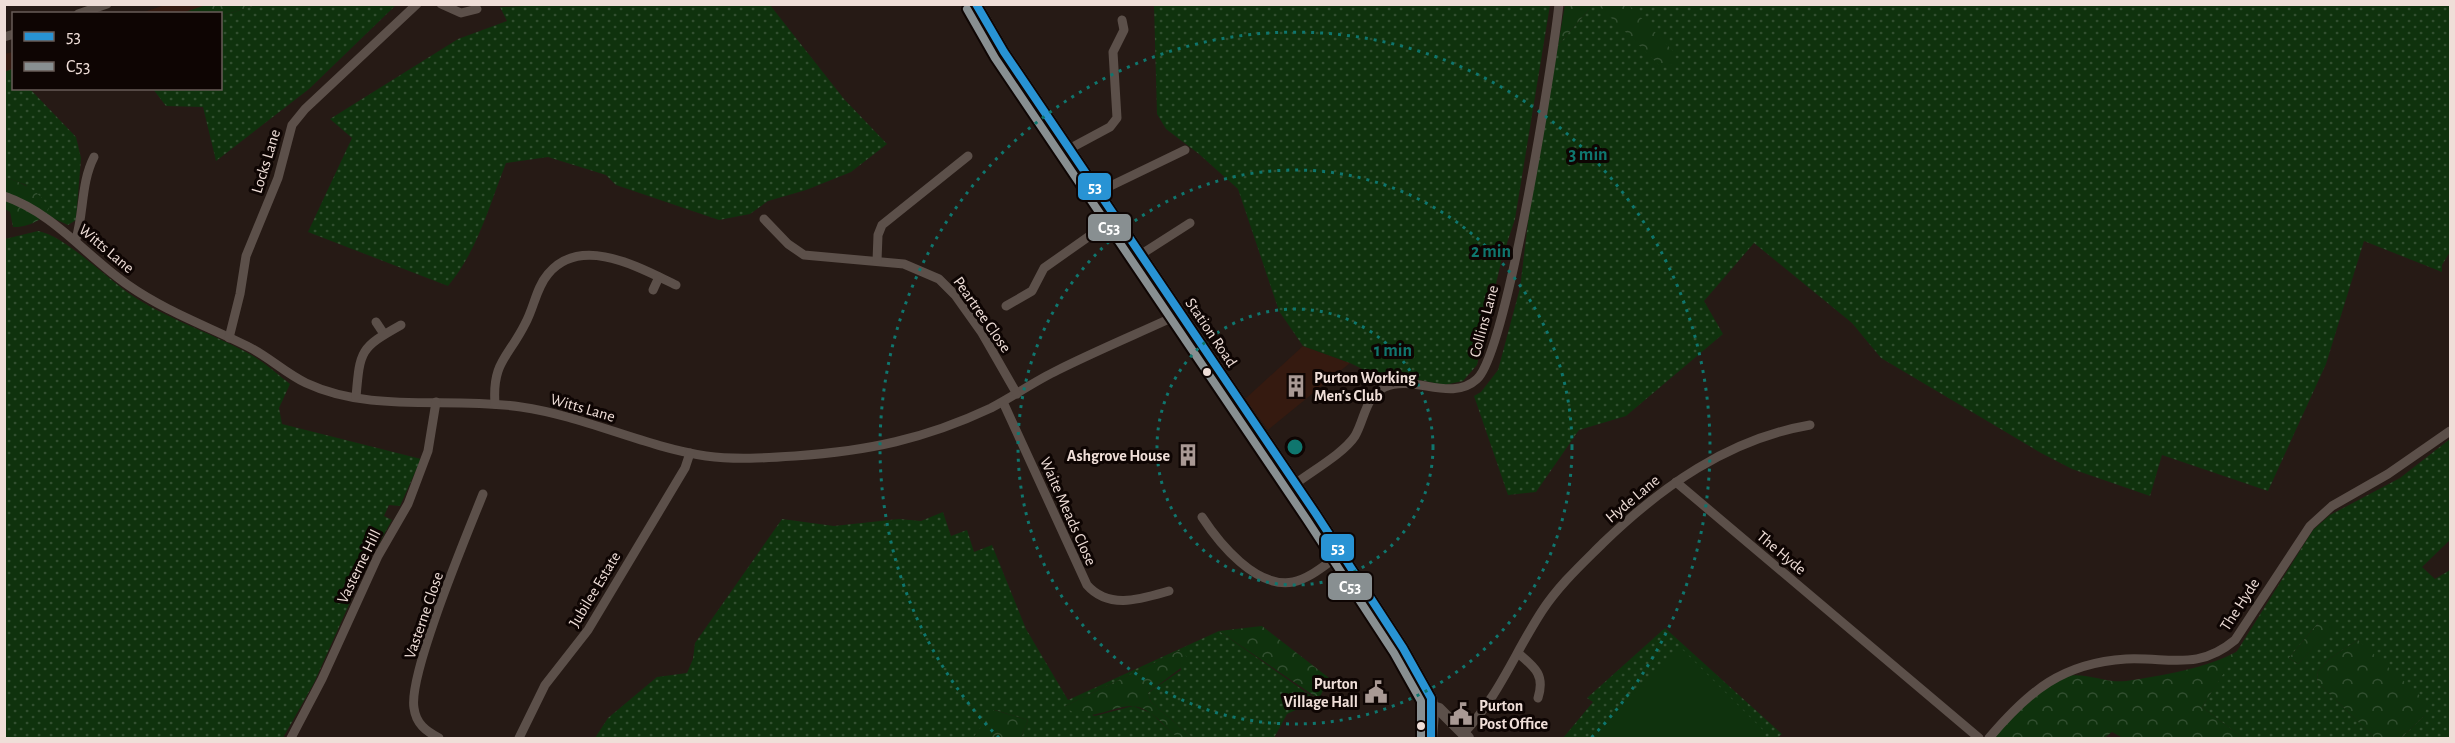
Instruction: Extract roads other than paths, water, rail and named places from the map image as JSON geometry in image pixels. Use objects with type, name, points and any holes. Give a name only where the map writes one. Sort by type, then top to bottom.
[{"type":"street","points":[[84,12],[107,4]]},
{"type":"street","name":"Locks Lane","points":[[229,338],[240,294],[246,256],[278,178],[292,124],[305,109],[417,4]]},
{"type":"street","points":[[441,4],[461,13],[477,9]]},
{"type":"street","name":"Station Road","points":[[976,4],[1115,218],[1295,484],[1422,678],[1433,707]]},
{"type":"street","name":"Collins Lane","points":[[1295,484],[1354,438],[1370,400],[1379,390],[1392,384],[1461,388],[1473,383],[1486,368],[1505,304],[1528,190],[1559,4]]},
{"type":"street","points":[[1069,148],[1110,127],[1117,118],[1113,46],[1124,30],[1122,20]]},
{"type":"street","points":[[1098,192],[1185,150]]},
{"type":"street","points":[[877,261],[878,235],[882,225],[968,156]]},
{"type":"street","points":[[76,239],[82,216],[88,169],[94,157]]},
{"type":"street","name":"Witts Lane","points":[[4,196],[29,207],[76,239],[103,267],[145,296],[267,357],[290,375],[309,385],[356,397],[495,404],[558,414],[690,453],[749,459],[866,450],[919,438],[1003,402],[1064,367],[1180,314]]},
{"type":"street","points":[[1006,306],[1032,291],[1044,268],[1115,218]]},
{"type":"street","name":"Peartree Close","points":[[764,219],[788,244],[804,255],[904,264],[945,283],[982,333],[1017,394]]},
{"type":"street","points":[[1140,255],[1190,223]]},
{"type":"street","points":[[495,404],[494,379],[499,365],[526,323],[542,282],[557,265],[574,257],[596,255],[676,285]]},
{"type":"street","points":[[653,290],[659,277]]},
{"type":"street","points":[[376,322],[384,334]]},
{"type":"street","points":[[356,397],[363,352],[384,334],[401,325]]},
{"type":"street","name":"Vasterne Hill","points":[[291,738],[322,679],[378,556],[412,494],[428,451],[436,402]]},
{"type":"street","name":"Waite Meads Close","points":[[1003,402],[1087,585],[1103,597],[1119,600],[1169,591]]},
{"type":"street","name":"Hyde Lane","points":[[1463,737],[1490,703],[1542,611],[1570,575],[1636,512],[1676,482],[1723,452],[1765,436],[1810,425]]},
{"type":"street","name":"The Hyde","points":[[1989,738],[2037,687],[2064,672],[2124,659],[2198,660],[2223,650],[2235,640],[2310,525],[2332,506],[2388,474],[2451,430]]},
{"type":"street","name":"Jubilee Estate","points":[[519,738],[545,685],[588,630],[685,468],[690,453]]},
{"type":"street","name":"The Hyde","points":[[1676,482],[1979,738]]},
{"type":"street","name":"Vasterne Close","points":[[439,738],[424,729],[418,721],[413,707],[414,688],[449,583],[483,494]]},
{"type":"street","points":[[1202,517],[1219,543],[1232,556],[1257,573],[1278,581],[1297,581],[1341,554]]},
{"type":"street","points":[[1519,654],[1539,673],[1542,685],[1538,698]]},
{"type":"street","points":[[1431,738],[1433,707],[1439,709],[1463,737]]},
{"type":"place","name":"Purton Working Men's Club","points":[[1296,386]]},
{"type":"place","name":"Ashgrove House","points":[[1188,455]]},
{"type":"place","name":"Purton Village Hall","points":[[1376,692]]},
{"type":"place","name":"Purton Post Office","points":[[1461,714]]}]
